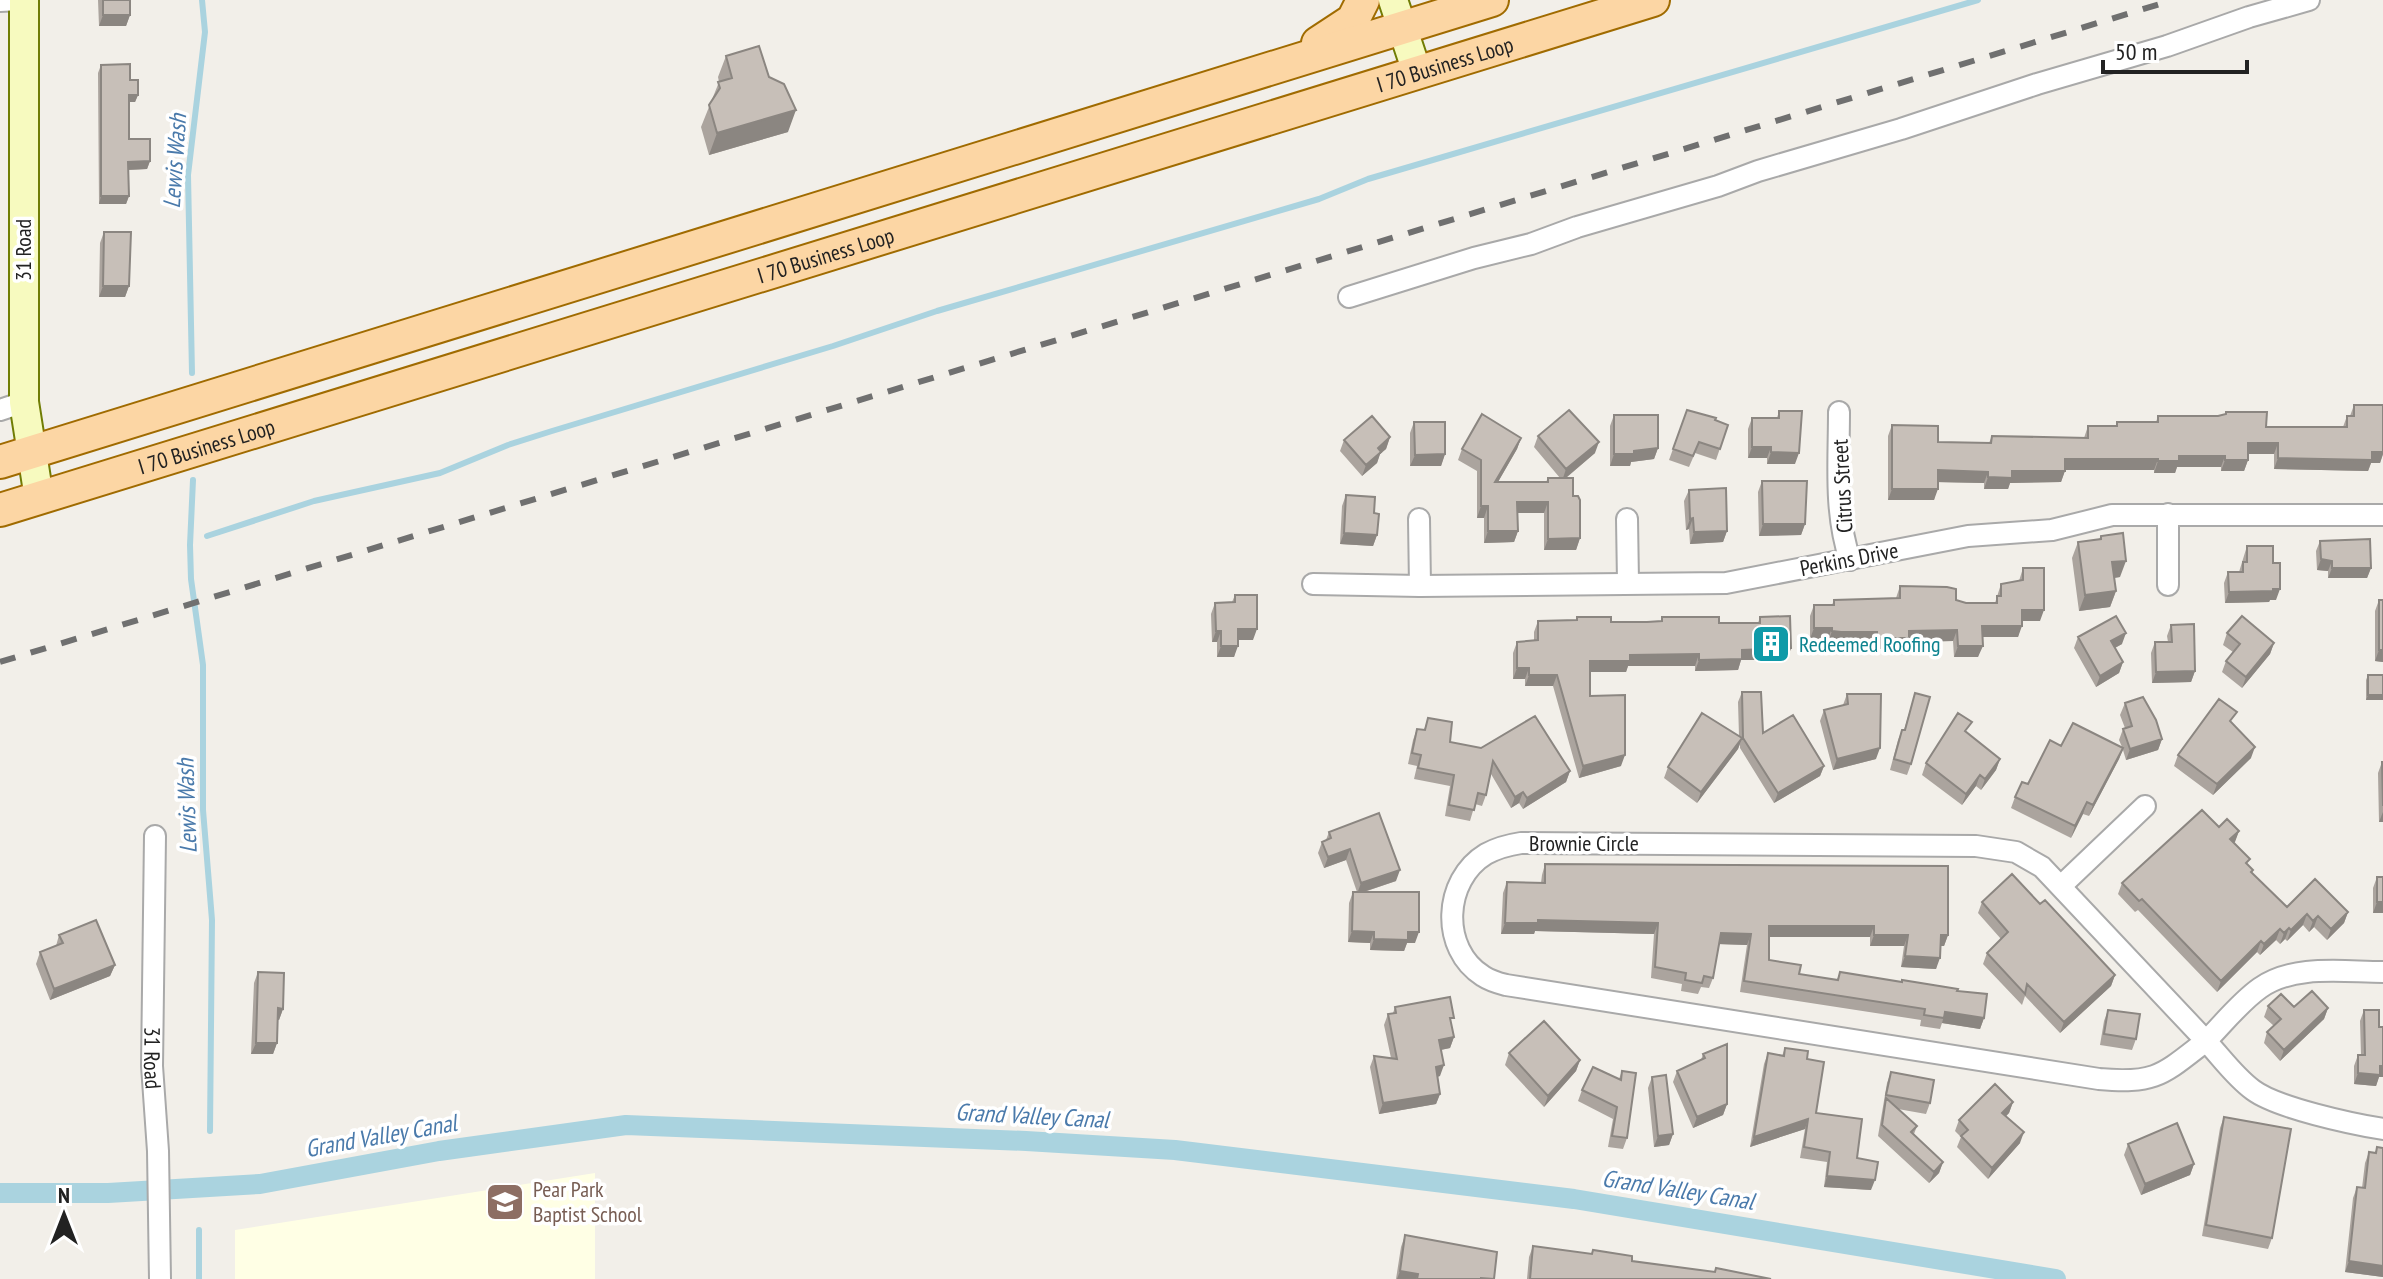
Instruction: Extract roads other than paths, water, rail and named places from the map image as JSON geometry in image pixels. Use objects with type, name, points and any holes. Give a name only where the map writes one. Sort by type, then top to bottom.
[{"type":"main road","points":[[1208,87],[1326,38],[1353,20],[1363,0]]},
{"type":"main road","points":[[0,462],[1208,87],[1398,14],[1492,0]]},
{"type":"main road","name":"I 70 Business Loop","points":[[0,510],[1653,0]]},
{"type":"street","points":[[0,1],[22,0]]},
{"type":"street","name":"31 Road","points":[[22,0],[12,406],[31,452],[39,498]]},
{"type":"street","points":[[1349,297],[1474,258],[1531,244],[2309,0]]},
{"type":"street","points":[[1398,14],[1417,72]]},
{"type":"street","name":"Citrus Street","points":[[1839,412],[1839,512],[1842,536],[1850,560]]},
{"type":"street","points":[[2168,514],[2168,585]]},
{"type":"street","name":"Perkins Drive","points":[[1313,584],[1726,583],[1968,536],[2052,530],[2112,515],[2383,515]]},
{"type":"street","points":[[1419,519],[1420,586]]},
{"type":"street","points":[[1627,519],[1628,582]]},
{"type":"street","points":[[2061,886],[2145,806]]},
{"type":"street","name":"31 Road","points":[[155,836],[152,1066],[158,1151],[160,1279]]},
{"type":"street","name":"Brownie Circle","points":[[2206,1041],[2165,1073],[2135,1082],[2099,1079],[1506,985],[1483,977],[1470,965],[1460,951],[1451,917],[1456,891],[1469,869],[1493,851],[1521,843],[1986,846],[2025,856],[2042,867],[2253,1090],[2268,1098],[2383,1129]]},
{"type":"street","points":[[2206,1041],[2260,988],[2286,975],[2383,972]]},
{"type":"waterway","name":"Lewis Wash","points":[[192,373],[188,175],[205,32],[202,0]]},
{"type":"waterway","points":[[207,536],[314,501],[440,473],[508,445],[833,346],[937,311],[1319,199],[1368,179],[1978,0]]},
{"type":"waterway","name":"Lewis Wash","points":[[193,480],[191,579],[203,665],[203,810],[212,920],[210,1131]]},
{"type":"waterway","name":"Grand Valley Canal","points":[[0,1193],[108,1193],[260,1184],[439,1151],[626,1125],[1026,1141],[1175,1150],[1574,1199],[2056,1279]]},
{"type":"waterway","name":"Lewis Wash","points":[[199,1230],[199,1279]]},
{"type":"railway","points":[[0,662],[2173,0]]},
{"type":"place","name":"Redeemed Roofing","points":[[1771,644]]},
{"type":"place","name":"Pear Park Baptist School","points":[[505,1202]]}]
